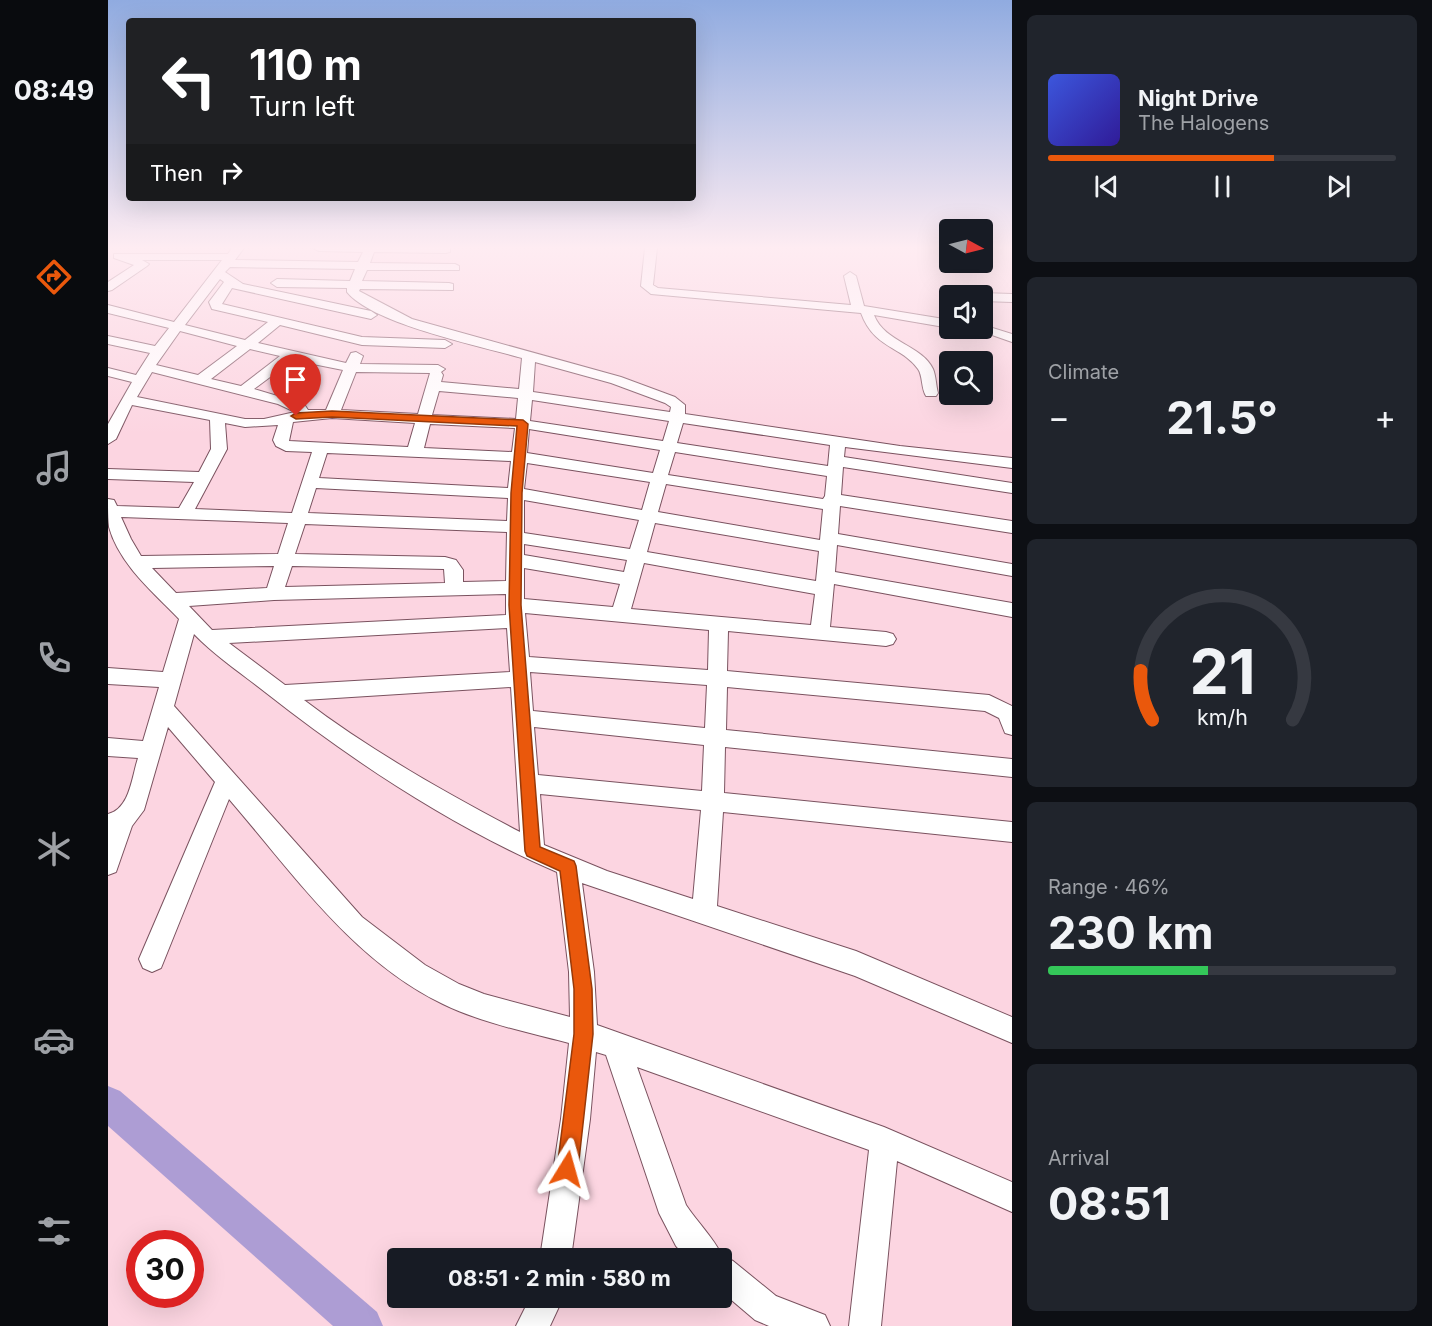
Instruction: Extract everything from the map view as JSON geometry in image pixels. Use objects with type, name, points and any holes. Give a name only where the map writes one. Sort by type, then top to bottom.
[{"type":"street","points":[[112,310],[351,368],[438,369]]},
{"type":"street","points":[[108,439],[119,406],[140,380],[176,326],[190,310]]},
{"type":"street","points":[[232,310],[362,341],[447,338]]},
{"type":"street","points":[[367,310],[407,322],[447,338],[529,356],[616,380],[670,400],[679,409],[620,615]]},
{"type":"street","points":[[862,310],[939,322]]},
{"type":"street","points":[[862,310],[886,340],[915,358],[926,369],[931,393]]},
{"type":"street","points":[[332,414],[373,311]]},
{"type":"street","points":[[201,380],[278,321]]},
{"type":"street","points":[[993,332],[1012,338]]},
{"type":"street","points":[[415,451],[447,338]]},
{"type":"street","points":[[108,340],[158,351]]},
{"type":"street","points":[[243,391],[290,355]]},
{"type":"street","points":[[529,356],[516,493],[515,604],[533,851]]},
{"type":"street","points":[[148,367],[293,404],[304,415]]},
{"type":"street","points":[[108,372],[140,380]]},
{"type":"street","points":[[433,386],[494,390],[900,451],[1012,463]]},
{"type":"street","points":[[119,406],[254,423],[304,415],[332,414],[523,424],[669,445],[1012,488]]},
{"type":"street","points":[[184,514],[206,477],[219,449],[217,418]]},
{"type":"street","points":[[287,418],[281,443],[286,446],[520,457],[1012,527]]},
{"type":"street","points":[[820,634],[838,441]]},
{"type":"street","points":[[274,594],[321,447]]},
{"type":"street","points":[[988,460],[989,484]]},
{"type":"street","points":[[108,474],[206,477]]},
{"type":"street","points":[[310,483],[516,493],[1012,570]]},
{"type":"street","points":[[1012,610],[637,556],[516,532],[184,514],[109,507],[122,539],[136,562],[208,637],[325,727],[405,779],[533,851],[604,881],[704,912],[856,964],[1012,1030]]},
{"type":"street","points":[[136,562],[285,560],[445,563],[450,564],[454,570],[454,589]]},
{"type":"street","points":[[515,560],[630,579]]},
{"type":"street","points":[[172,600],[274,594],[454,589],[515,604],[886,639]]},
{"type":"street","points":[[208,637],[515,604]]},
{"type":"street","points":[[108,864],[115,823],[133,810],[189,618]]},
{"type":"street","points":[[704,912],[712,801],[719,625]]},
{"type":"street","points":[[281,693],[520,671],[717,678],[989,703],[1007,713],[1012,727]]},
{"type":"street","points":[[108,676],[172,680]]},
{"type":"street","points":[[164,709],[353,925],[416,974],[451,994],[484,1007],[584,1034],[884,1141],[1012,1197]]},
{"type":"street","points":[[523,718],[1012,768]]},
{"type":"street","points":[[108,747],[152,750]]},
{"type":"street","points":[[152,959],[226,781]]},
{"type":"street","points":[[528,783],[1012,832]]},
{"type":"street","points":[[556,1248],[584,1034],[583,989],[568,866]]},
{"type":"street","points":[[616,1045],[674,1213],[687,1235],[698,1248]]},
{"type":"street","points":[[865,1326],[884,1141]]},
{"type":"street","points":[[732,1280],[766,1309],[814,1326]]},
{"type":"street","points":[[532,1326],[542,1308]]},
{"type":"waterway","points":[[108,1103],[363,1326]]},
{"type":"route","points":[[296,416],[332,414],[523,424],[516,493],[515,605],[533,851],[568,866],[583,989],[584,1034],[580,1079],[567,1169]]}]
